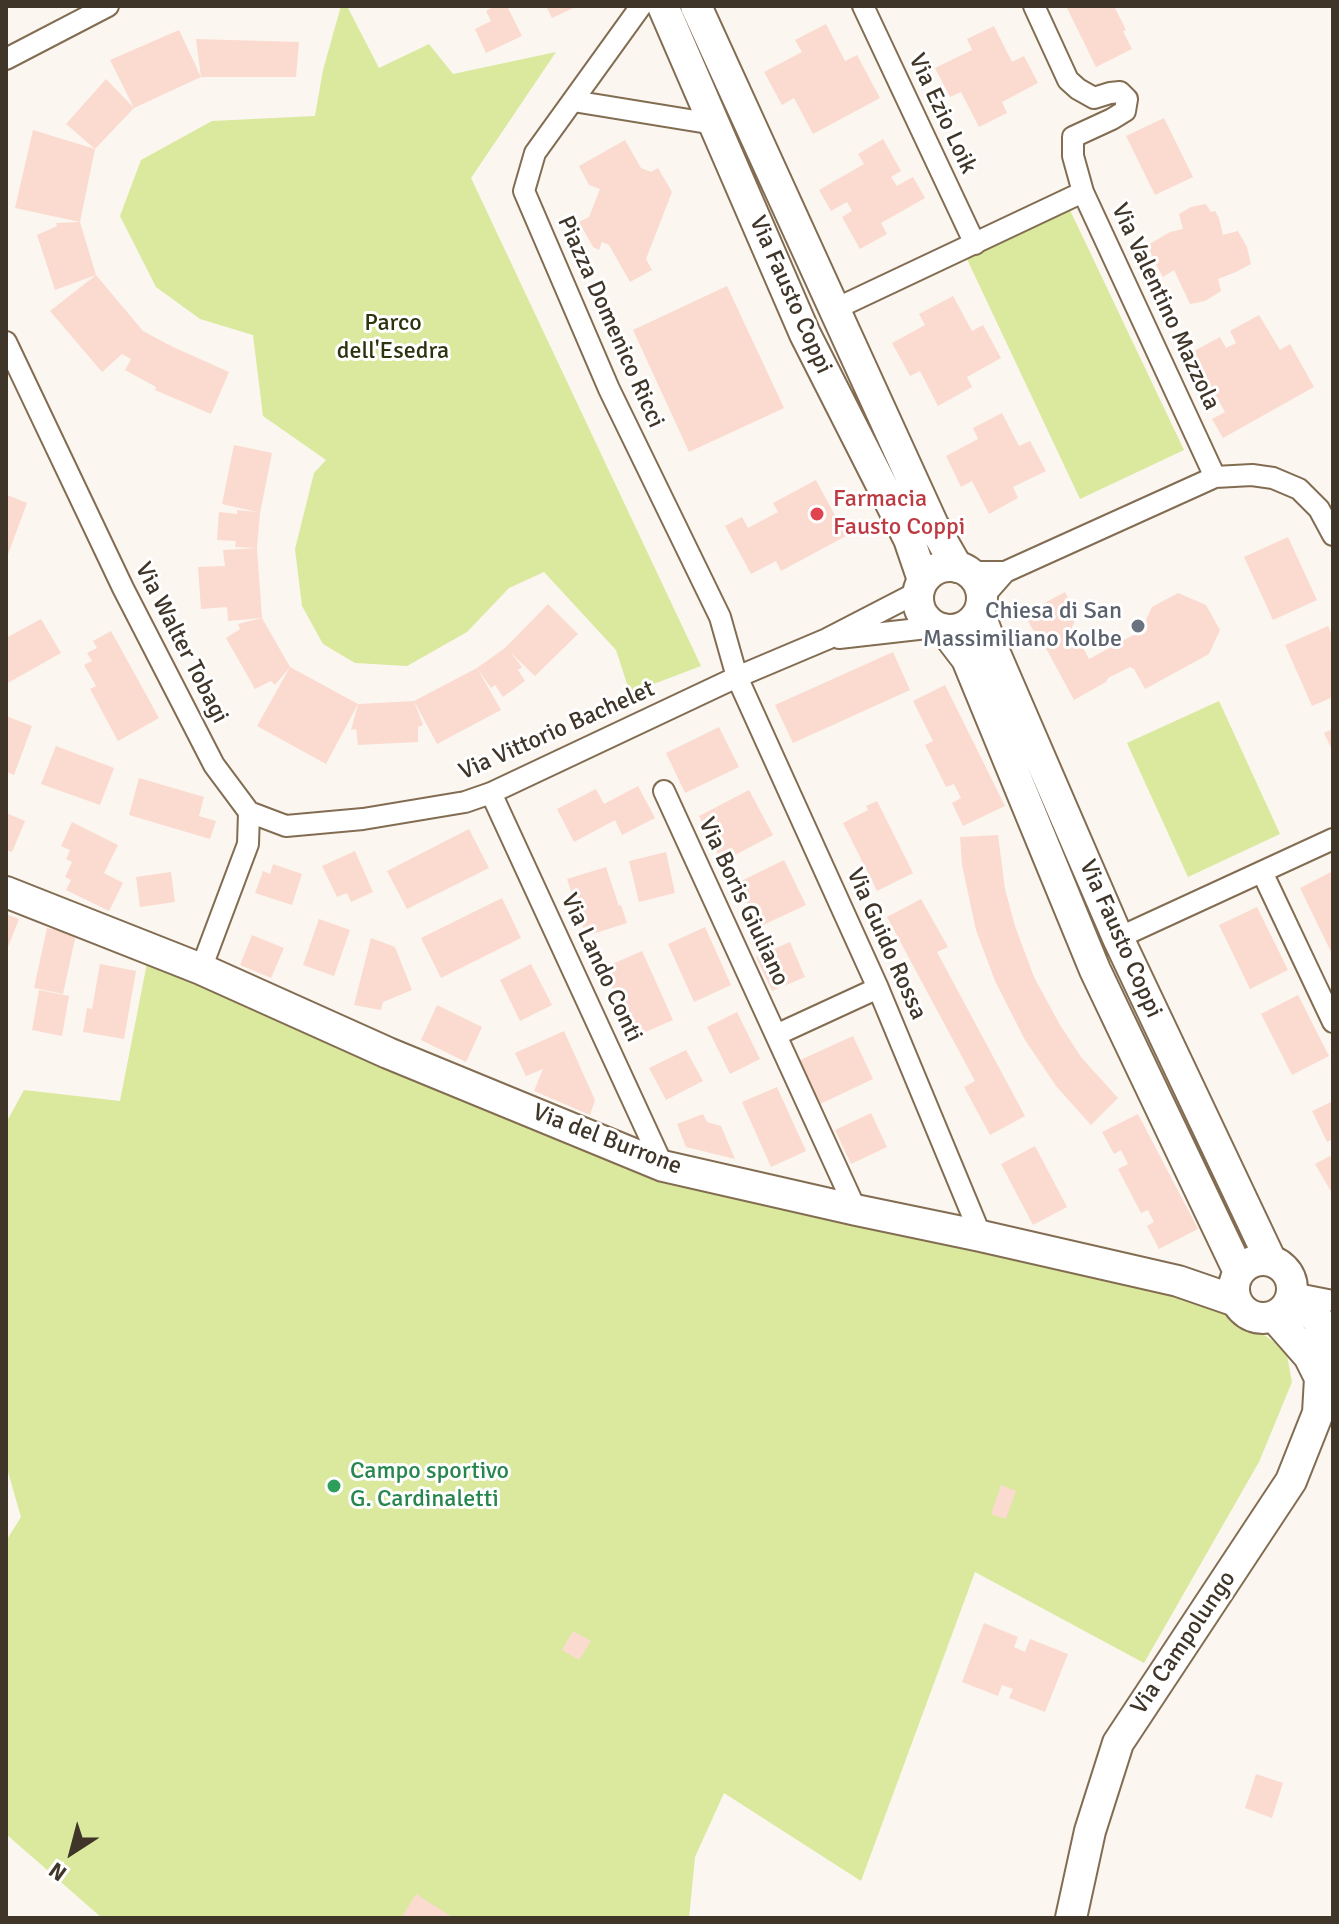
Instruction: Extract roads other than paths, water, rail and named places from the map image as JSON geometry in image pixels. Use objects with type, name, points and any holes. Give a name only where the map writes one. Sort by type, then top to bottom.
[{"type":"street","points":[[6,59],[108,6]]},
{"type":"street","name":"Piazza Domenico Ricci","points":[[641,6],[535,153],[524,191],[609,389],[720,617],[737,677]]},
{"type":"street","name":"Via Fausto Coppi","points":[[663,6],[805,334],[909,539],[920,586],[918,603],[921,613],[940,628],[967,659],[1095,970],[1238,1286]]},
{"type":"street","name":"Via Fausto Coppi","points":[[696,6],[933,525],[971,587],[990,642],[1118,938],[1271,1261]]},
{"type":"street","name":"Via Ezio Loik","points":[[863,6],[975,244]]},
{"type":"street","points":[[1034,6],[1068,80],[1094,98],[1120,92],[1127,99],[1125,111],[1073,137],[1073,156],[1083,192]]},
{"type":"street","points":[[573,101],[714,124]]},
{"type":"street","name":"Via Valentino Mazzola","points":[[833,310],[1083,192],[1215,477]]},
{"type":"street","name":"Via Walter Tobagi","points":[[6,342],[123,588],[214,765],[249,812]]},
{"type":"street","points":[[971,587],[1215,477],[1252,475],[1273,478],[1299,489],[1319,509],[1333,535]]},
{"type":"street","points":[[920,586],[930,573],[947,566],[971,587],[973,620],[955,629],[940,628]]},
{"type":"street","name":"Via Vittorio Bachelet","points":[[249,812],[286,826],[363,819],[465,802],[491,793],[737,677],[827,639],[920,586]]},
{"type":"street","name":"Via Vittorio Bachelet","points":[[827,639],[940,628]]},
{"type":"street","name":"Via Guido Rossa","points":[[737,677],[878,988],[981,1236]]},
{"type":"street","name":"Via Boris Giuliano","points":[[664,791],[856,1210]]},
{"type":"street","name":"Via Lando Conti","points":[[491,793],[663,1166]]},
{"type":"street","points":[[201,969],[248,844],[249,812]]},
{"type":"street","points":[[1118,938],[1333,839]]},
{"type":"street","points":[[1262,872],[1333,1022]]},
{"type":"street","name":"Via del Burrone","points":[[6,892],[201,969],[388,1053],[663,1166],[1178,1281],[1238,1286]]},
{"type":"street","points":[[776,1035],[878,988]]},
{"type":"street","points":[[1283,1305],[1290,1279],[1286,1271],[1271,1261],[1254,1261],[1246,1265],[1238,1286],[1248,1315],[1265,1319],[1283,1305],[1333,1301]]},
{"type":"street","name":"Via Campolungo","points":[[1071,1918],[1090,1831],[1118,1743],[1291,1481],[1318,1413],[1320,1378],[1283,1305]]},
{"type":"place","name":"Farmacia Fausto Coppi","points":[[817,514]]},
{"type":"place","name":"Chiesa di San Massimiliano Kolbe","points":[[1138,626]]},
{"type":"place","name":"Campo sportivo G. Cardinaletti","points":[[334,1486]]},
{"type":"park label","name":"Parco dell'Esedra","points":[[393,338]]}]
